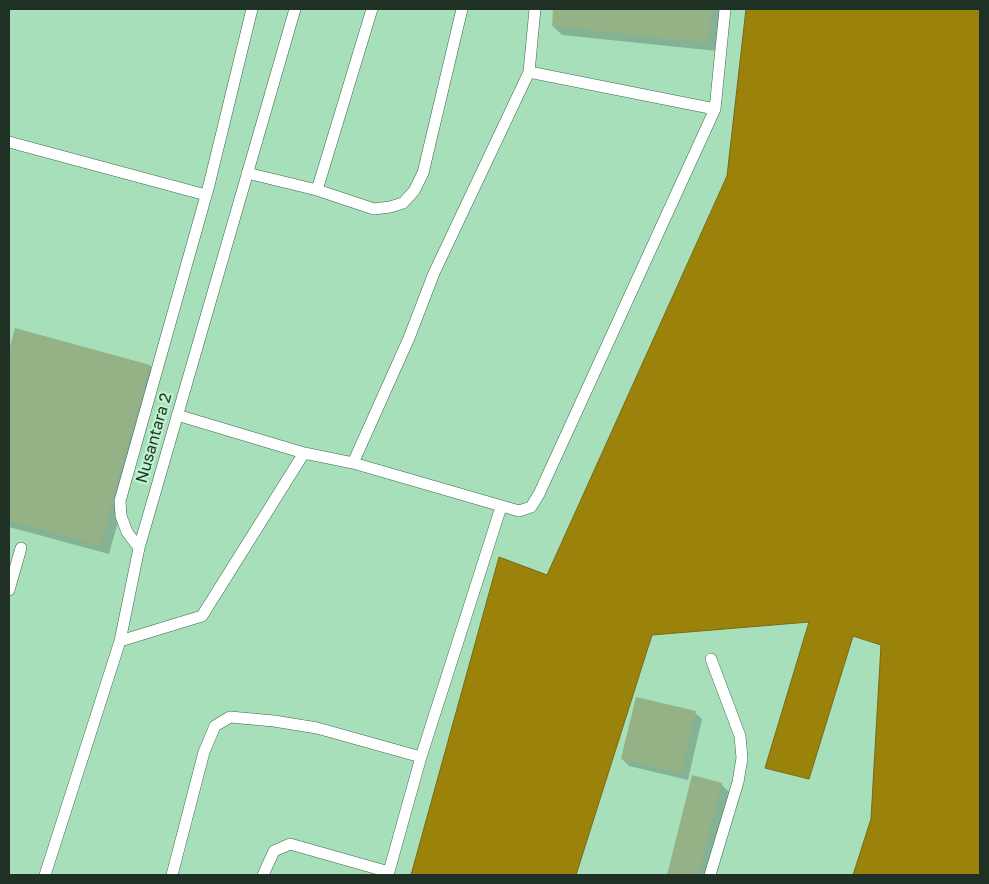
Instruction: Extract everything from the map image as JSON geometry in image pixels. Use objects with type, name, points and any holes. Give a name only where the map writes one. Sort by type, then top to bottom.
[{"type":"lane","points":[[139,548],[127,532],[121,516],[120,501],[206,195],[252,9]]},
{"type":"lane","name":"Nusantara 2","points":[[45,875],[120,641],[139,548],[295,9]]},
{"type":"lane","points":[[317,190],[372,9]]},
{"type":"lane","points":[[247,173],[317,190],[374,209],[390,208],[403,203],[414,191],[423,174],[462,9]]},
{"type":"lane","points":[[353,463],[409,338],[434,273],[529,72],[535,9]]},
{"type":"lane","points":[[178,415],[304,453],[353,463],[519,512],[531,507],[539,494],[715,109],[725,9]]},
{"type":"lane","points":[[529,72],[715,109]]},
{"type":"lane","points":[[9,142],[206,195]]},
{"type":"lane","points":[[120,641],[202,616],[304,453]]},
{"type":"lane","points":[[263,875],[274,851],[290,844],[389,873],[421,757],[501,507]]},
{"type":"lane","points":[[9,590],[21,548]]},
{"type":"lane","points":[[710,875],[738,782],[742,758],[740,736],[711,659]]},
{"type":"lane","points":[[172,875],[204,752],[215,726],[230,717],[274,721],[316,728],[421,757]]},
{"type":"shaded area","points":[[9,9],[746,9],[727,176],[547,575],[498,557],[411,875],[9,875]]},
{"type":"shaded area","points":[[746,9],[980,9],[980,875],[853,875],[871,819],[881,645],[853,636],[809,779],[765,768],[809,622],[652,635],[576,875],[411,875],[499,557],[547,575],[727,176]]},
{"type":"shaded area","points":[[809,622],[765,768],[809,778],[853,636],[881,645],[871,819],[853,875],[576,875],[652,635]]},
{"type":"building","points":[[553,9],[712,9],[708,43],[552,26]]},
{"type":"building","points":[[15,328],[150,365],[100,546],[9,521],[9,350]]},
{"type":"building","points":[[636,697],[696,711],[681,774],[621,759]]},
{"type":"building","points":[[692,775],[722,783],[698,875],[667,875]]}]
